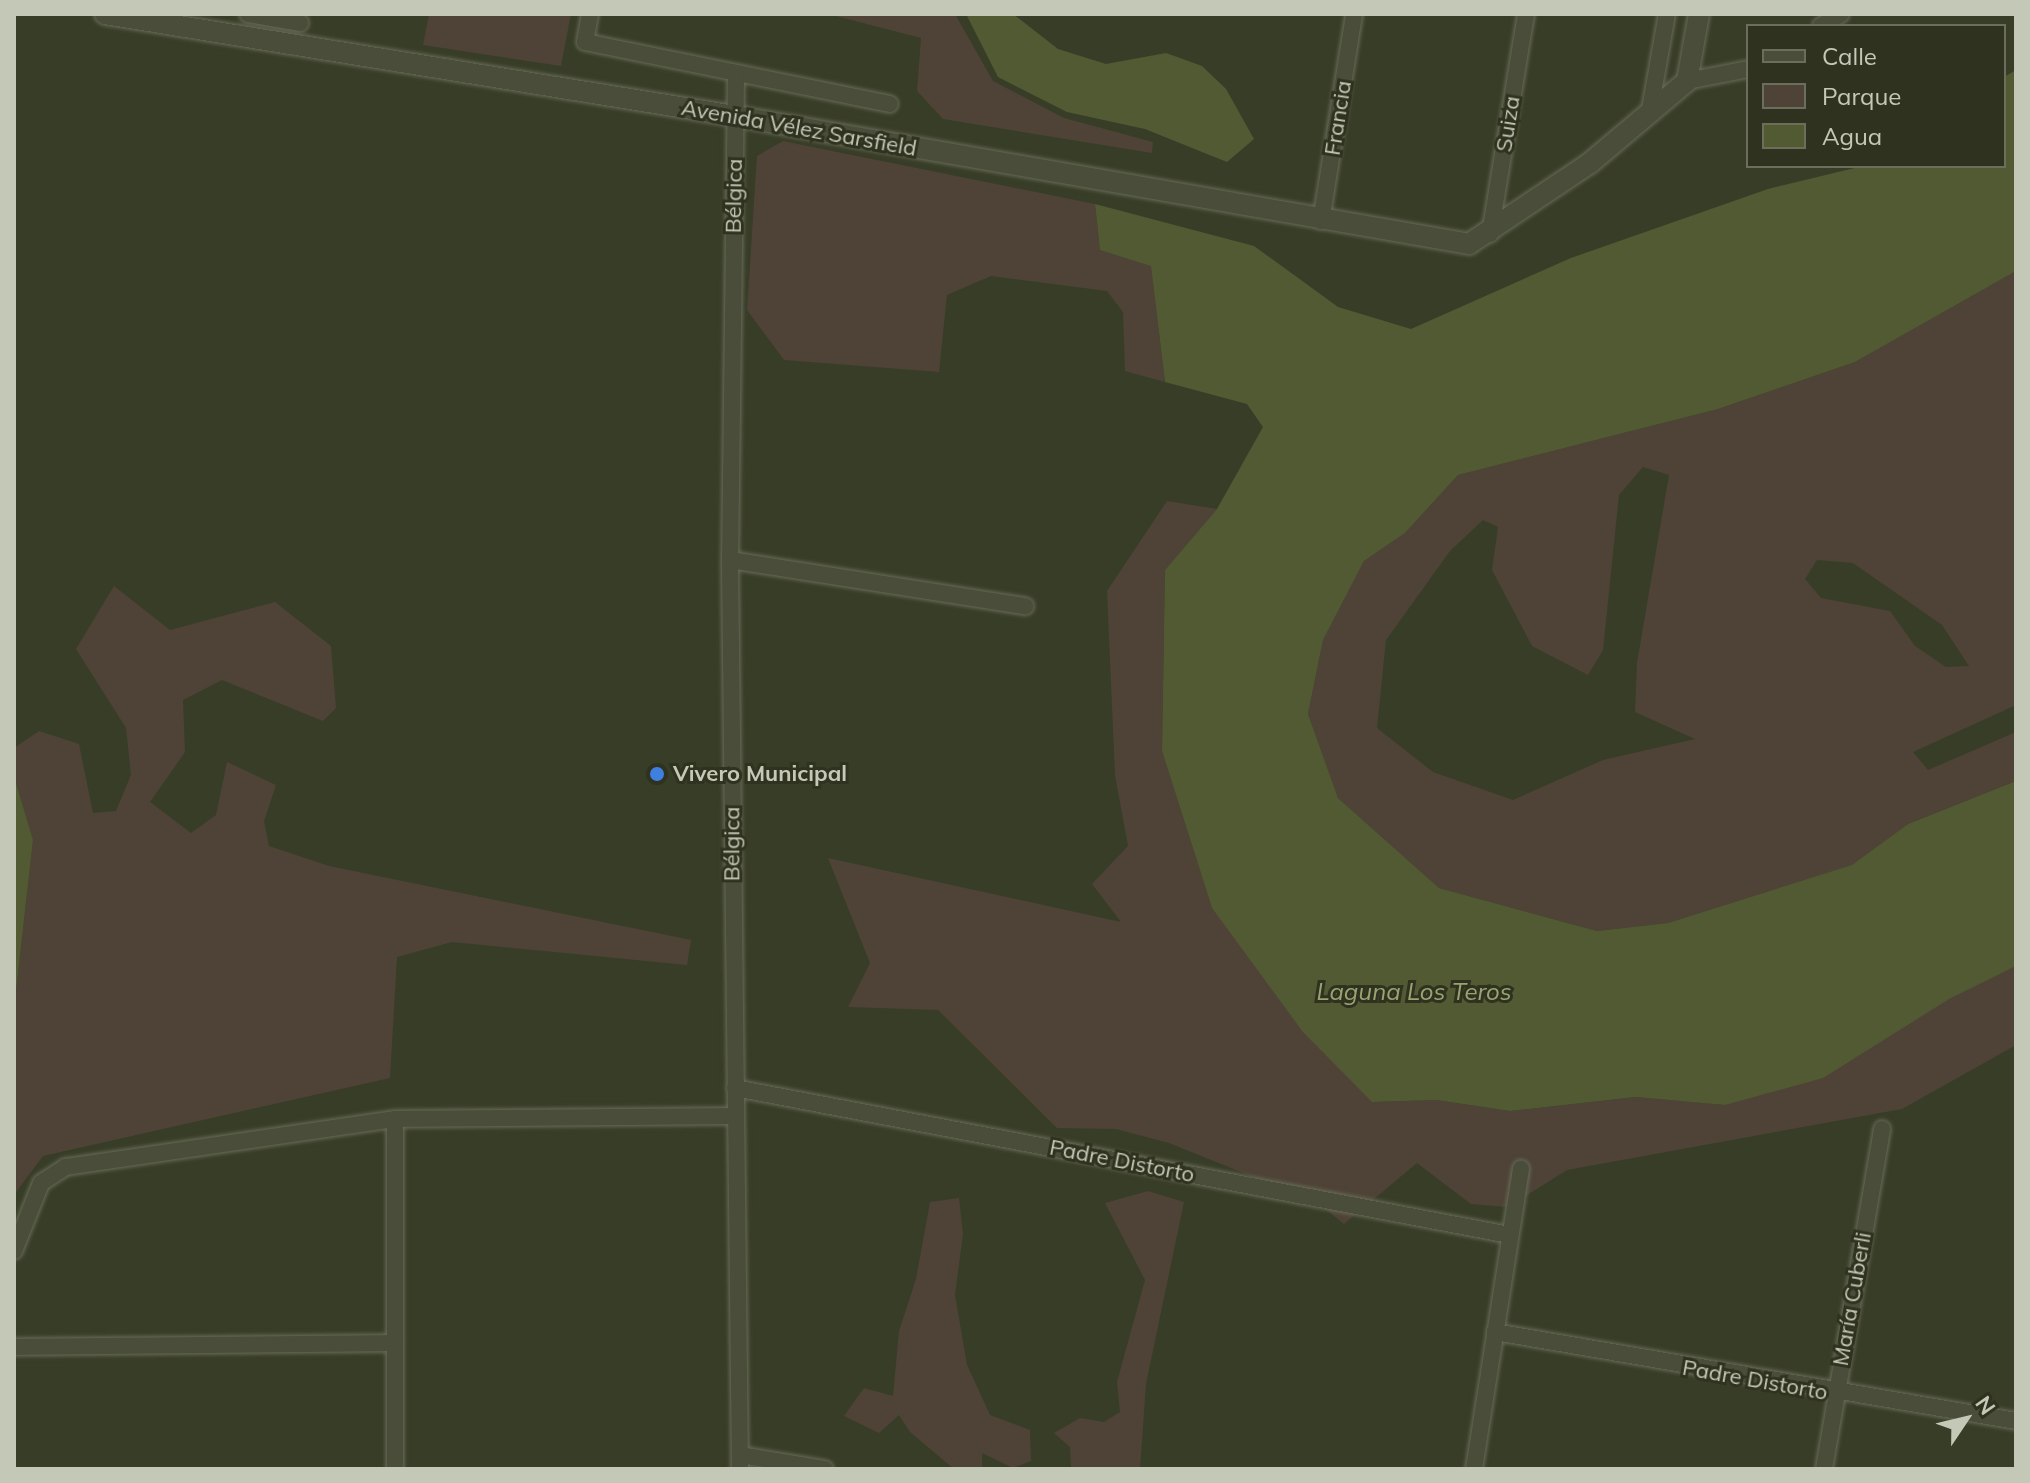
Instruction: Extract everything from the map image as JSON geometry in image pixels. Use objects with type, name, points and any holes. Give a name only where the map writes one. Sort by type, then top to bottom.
[{"type":"street","name":"Avenida Vélez Sarsfield","points":[[105,14],[735,116],[1321,221],[1469,244],[1490,234]]},
{"type":"street","points":[[248,14],[301,18],[297,47]]},
{"type":"street","name":"Avenida Vélez Sarsfield","points":[[590,14],[585,42],[736,76],[890,104]]},
{"type":"street","name":"Francia","points":[[1321,221],[1354,14]]},
{"type":"street","name":"Suiza","points":[[1490,234],[1526,14]]},
{"type":"street","points":[[1650,110],[1667,14]]},
{"type":"street","points":[[1687,81],[1699,14]]},
{"type":"street","points":[[1490,234],[1590,163],[1687,81],[1746,69]]},
{"type":"street","name":"Bélgica","points":[[736,76],[730,560],[735,1088],[732,1116],[740,1462]]},
{"type":"street","points":[[730,560],[1025,606]]},
{"type":"street","name":"Padre Distorto","points":[[735,1088],[1509,1235]]},
{"type":"street","points":[[14,1251],[41,1183],[66,1167],[395,1119],[732,1116]]},
{"type":"street","points":[[395,1119],[395,1469]]},
{"type":"street","name":"María Cuberli","points":[[1824,1469],[1882,1129]]},
{"type":"street","points":[[1474,1469],[1521,1169]]},
{"type":"street","name":"Padre Distorto","points":[[1495,1332],[1835,1394],[2016,1421]]},
{"type":"street","points":[[14,1347],[393,1343]]},
{"type":"street","points":[[740,1462],[825,1469]]},
{"type":"green space","points":[[429,14],[571,14],[561,66],[423,45]]},
{"type":"green space","points":[[828,14],[955,14],[993,81],[1064,118],[1153,142],[1152,153],[943,119],[917,91],[921,38]]},
{"type":"green space","points":[[783,141],[1095,204],[1100,250],[1151,265],[1165,382],[1125,371],[1123,312],[1107,291],[991,276],[947,295],[939,372],[784,360],[747,310],[757,156]]},
{"type":"green space","points":[[2016,271],[2016,705],[1913,752],[1928,770],[2016,732],[2016,781],[1908,824],[1853,865],[1668,923],[1597,931],[1439,888],[1338,798],[1308,714],[1323,640],[1364,561],[1405,533],[1458,475],[1718,409],[1855,362]],"holes":[[[1643,467],[1669,475],[1637,663],[1635,712],[1695,739],[1603,760],[1513,800],[1433,772],[1377,728],[1386,640],[1450,551],[1483,520],[1498,527],[1492,570],[1532,646],[1588,675],[1603,650],[1619,495]],[[1817,560],[1853,563],[1942,625],[1969,666],[1946,667],[1915,646],[1890,611],[1821,598],[1805,579]]]},
{"type":"green space","points":[[1167,501],[1217,509],[1165,570],[1162,751],[1212,908],[1372,1102],[1436,1100],[1510,1111],[1636,1097],[1726,1105],[2016,966],[2016,1045],[1902,1109],[1567,1170],[1508,1207],[1471,1204],[1417,1163],[1344,1224],[1303,1191],[1273,1185],[1169,1143],[1116,1129],[1057,1128],[938,1010],[848,1007],[870,963],[828,858],[1121,922],[1092,884],[1128,846],[1115,775],[1107,591]]},
{"type":"green space","points":[[114,586],[170,630],[275,602],[331,646],[336,708],[323,721],[222,680],[183,700],[185,752],[150,802],[191,833],[216,815],[227,762],[276,785],[264,821],[269,846],[329,866],[691,940],[687,965],[452,942],[397,957],[390,1078],[43,1156],[14,1195],[14,1009],[33,840],[14,776],[14,748],[39,731],[79,744],[93,813],[116,811],[131,775],[126,728],[76,649]]},
{"type":"green space","points":[[1148,1191],[1184,1202],[1146,1384],[1140,1469],[1071,1469],[1070,1447],[1054,1433],[1080,1418],[1104,1422],[1120,1412],[1117,1382],[1145,1280],[1105,1203]]},
{"type":"green space","points":[[959,1198],[963,1234],[955,1295],[967,1365],[990,1415],[1030,1430],[1031,1461],[1013,1468],[982,1453],[982,1469],[954,1469],[910,1432],[899,1415],[879,1433],[844,1416],[864,1388],[893,1396],[899,1331],[916,1279],[930,1202]]},
{"type":"water","points":[[966,14],[1013,14],[1058,49],[1106,64],[1166,53],[1202,66],[1226,89],[1254,139],[1227,162],[1145,129],[1067,112],[998,77]]},
{"type":"water","name":"Laguna Los Teros","points":[[2016,70],[2016,271],[1855,362],[1718,409],[1458,475],[1405,533],[1364,561],[1323,640],[1308,714],[1338,798],[1439,888],[1597,931],[1668,923],[1852,865],[1908,824],[2016,781],[2016,966],[1949,999],[1823,1078],[1725,1105],[1636,1097],[1510,1111],[1436,1100],[1372,1102],[1303,1032],[1212,908],[1162,751],[1165,570],[1217,509],[1263,427],[1247,404],[1165,382],[1151,266],[1100,250],[1095,204],[1254,246],[1338,307],[1411,329],[1571,258],[1768,189],[1855,168],[2006,168],[2006,76]]},
{"type":"water","points":[[14,776],[33,840],[14,1009]]},
{"type":"place","name":"Vivero Municipal","points":[[657,774]]}]
